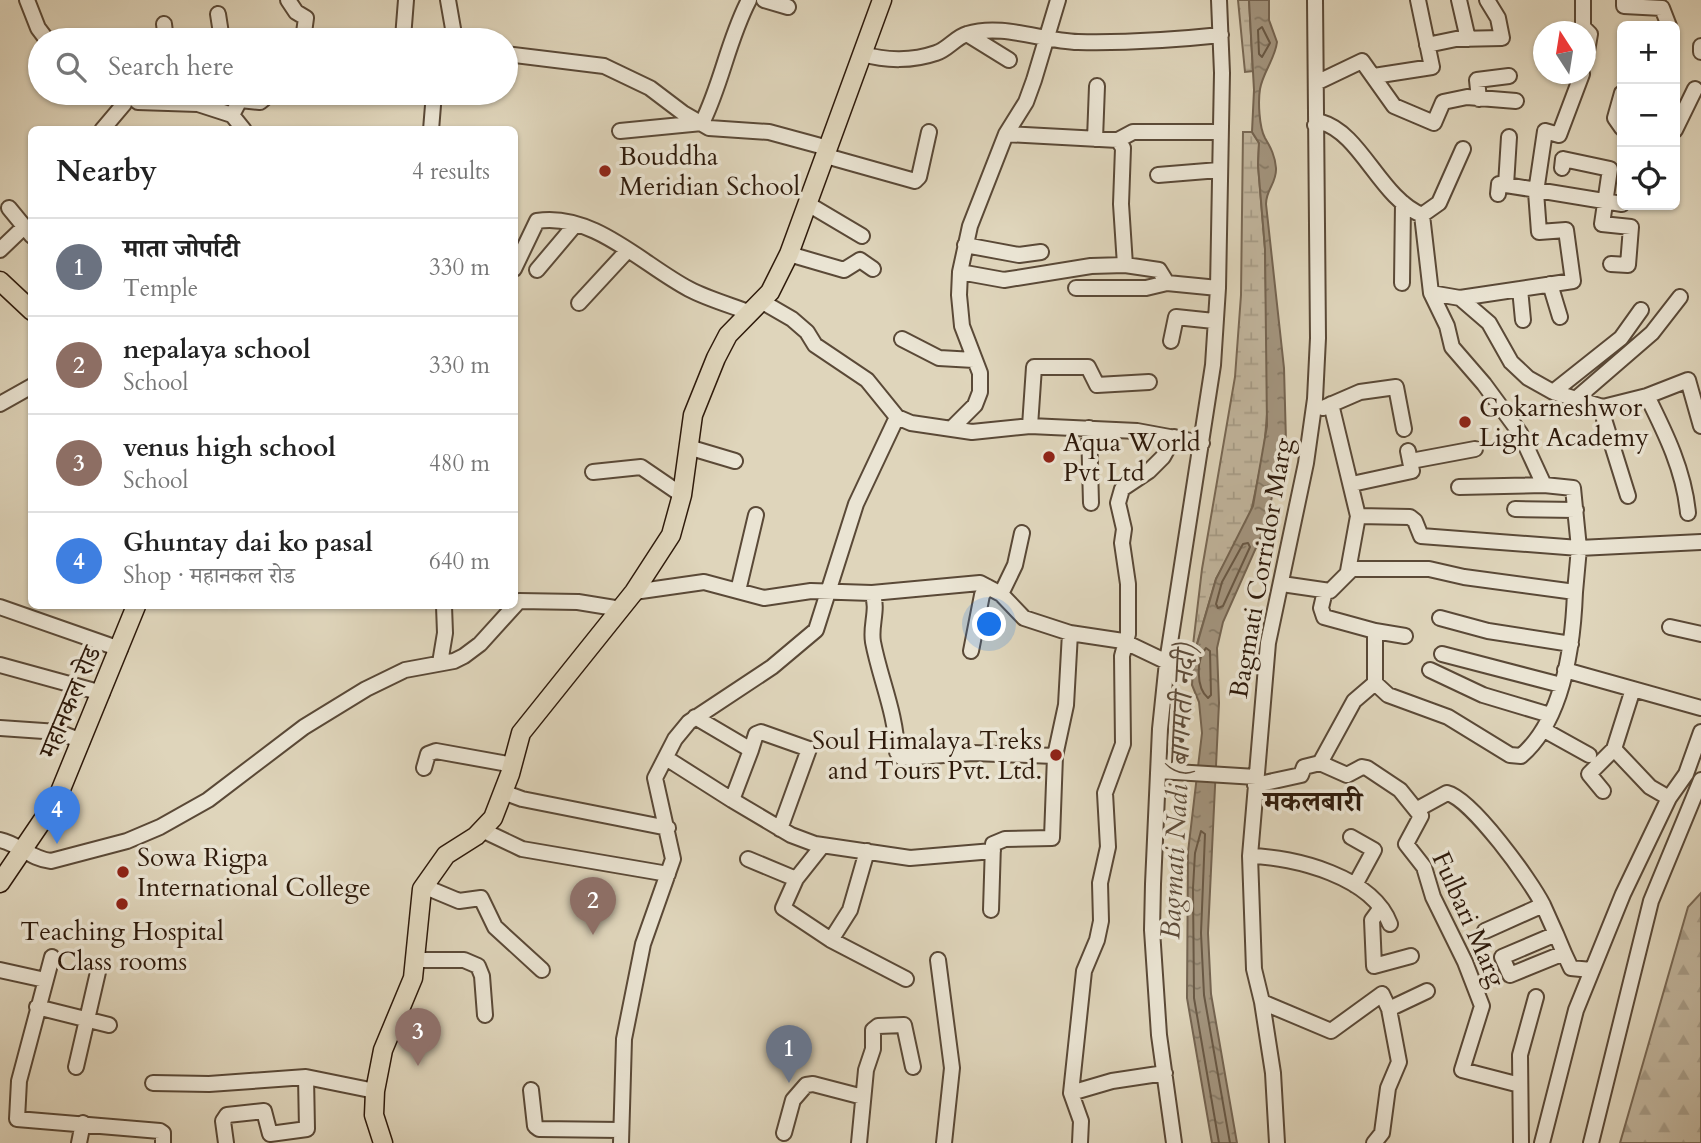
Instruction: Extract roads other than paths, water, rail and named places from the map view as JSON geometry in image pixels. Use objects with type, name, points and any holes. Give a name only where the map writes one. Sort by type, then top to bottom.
[{"type":"main road","points":[[383,1143],[374,1115],[375,1091],[383,1050],[413,978],[420,897],[424,886],[446,855],[482,830],[498,810],[522,733],[634,592],[674,530],[682,495],[693,415],[728,335],[770,292],[789,254],[881,0]]},
{"type":"main road","points":[[0,281],[28,307]]},
{"type":"main road","name":"महानकल रोड","points":[[0,883],[57,799],[135,609]]},
{"type":"street","points":[[27,0],[38,28]]},
{"type":"street","points":[[288,0],[296,12],[306,18],[304,28]]},
{"type":"street","points":[[404,28],[406,0]]},
{"type":"street","points":[[447,28],[448,0]]},
{"type":"street","points":[[702,123],[723,70],[733,30],[749,0]]},
{"type":"street","points":[[764,0],[788,7]]},
{"type":"street","points":[[952,428],[975,405],[980,392],[980,373],[962,326],[960,272],[965,245],[1006,134],[1026,102],[1058,0]]},
{"type":"street","points":[[1174,1143],[1159,1035],[1152,930],[1160,729],[1167,662],[1213,365],[1218,288],[1222,35],[1219,0]]},
{"type":"street","name":"Bagmati Corridor Marg","points":[[1277,1143],[1272,1073],[1262,1002],[1254,969],[1250,856],[1268,643],[1282,584],[1313,414],[1318,338],[1315,0]]},
{"type":"street","points":[[1374,76],[1432,68],[1418,0]]},
{"type":"street","points":[[1459,0],[1468,38]]},
{"type":"street","points":[[1427,44],[1468,38],[1502,38],[1498,18],[1487,0]]},
{"type":"street","points":[[1583,0],[1583,21]]},
{"type":"street","points":[[1624,0],[1624,6],[1662,8],[1667,21]]},
{"type":"street","points":[[218,14],[220,28]]},
{"type":"street","points":[[164,24],[164,28]]},
{"type":"street","points":[[863,54],[884,61],[938,53],[967,34],[1018,31],[1045,40],[1135,41],[1222,35]]},
{"type":"street","points":[[967,34],[1009,60]]},
{"type":"street","points":[[1701,46],[1701,52]]},
{"type":"street","points":[[518,55],[604,66],[650,88],[682,113],[709,128],[769,132],[915,181],[919,177],[929,132]]},
{"type":"street","points":[[1316,83],[1362,61],[1374,76],[1385,98],[1394,106],[1434,123],[1443,102],[1467,97],[1516,101]]},
{"type":"street","points":[[1479,99],[1476,80],[1509,76]]},
{"type":"street","points":[[1431,293],[1460,298],[1573,281],[1566,230],[1539,232],[1536,192],[1545,131],[1559,135],[1578,84]]},
{"type":"street","points":[[1095,139],[1097,86]]},
{"type":"street","points":[[1680,120],[1695,89]]},
{"type":"street","points":[[105,126],[123,105]]},
{"type":"street","points":[[201,105],[232,115],[241,126]]},
{"type":"street","points":[[232,115],[237,105]]},
{"type":"street","points":[[431,126],[433,105]]},
{"type":"street","points":[[1315,125],[1321,122],[1339,130],[1377,177],[1403,203],[1422,215]]},
{"type":"street","points":[[620,131],[702,123]]},
{"type":"street","points":[[1006,134],[1118,140],[1133,132],[1219,132]]},
{"type":"street","points":[[1509,137],[1502,189],[1617,203]]},
{"type":"street","points":[[1118,140],[1123,148],[1125,265]]},
{"type":"street","points":[[1422,215],[1439,203],[1463,149]]},
{"type":"street","points":[[1562,167],[1563,159],[1610,169],[1602,224],[1631,227],[1628,265],[1611,264]]},
{"type":"street","points":[[1158,175],[1219,170]]},
{"type":"street","points":[[1402,283],[1403,203]]},
{"type":"street","points":[[808,204],[862,236]]},
{"type":"street","points":[[0,250],[28,232],[9,208]]},
{"type":"street","points":[[1422,215],[1431,293],[1447,326],[1452,347],[1484,384],[1520,433],[1544,485]]},
{"type":"street","points":[[518,261],[537,221],[548,219],[575,225],[628,250],[692,291],[792,319],[807,332],[815,345],[867,380],[897,417],[911,423],[972,432],[1030,426],[1089,428],[1174,437],[1202,443]]},
{"type":"street","points":[[537,270],[575,225]]},
{"type":"street","points":[[965,245],[1019,255],[1041,251]]},
{"type":"street","points":[[579,303],[628,250]]},
{"type":"street","points":[[789,254],[844,270],[860,260],[873,269]]},
{"type":"street","points":[[960,272],[1004,280],[1091,266],[1125,265],[1159,270],[1167,283]]},
{"type":"street","points":[[1076,288],[1146,288],[1167,283],[1218,288]]},
{"type":"street","points":[[1550,284],[1560,317]]},
{"type":"street","points":[[1520,289],[1523,320]]},
{"type":"street","points":[[1578,397],[1652,333],[1681,297]]},
{"type":"street","points":[[1460,298],[1489,323],[1511,362],[1528,378],[1553,392],[1578,397],[1603,407],[1647,396],[1688,380],[1701,426]]},
{"type":"street","points":[[1553,392],[1621,338],[1641,310]]},
{"type":"street","points":[[1171,341],[1176,317],[1214,321]]},
{"type":"street","points":[[902,339],[939,358],[974,360]]},
{"type":"street","points":[[1030,426],[1034,367],[1088,367],[1097,385],[1149,383]]},
{"type":"street","points":[[1313,414],[1360,392],[1397,387],[1404,429]]},
{"type":"street","points":[[0,404],[28,388]]},
{"type":"street","points":[[1647,396],[1676,461],[1686,493],[1688,513]]},
{"type":"street","points":[[1331,404],[1358,516],[1348,571],[1330,590],[1321,608],[1324,617],[1405,636]]},
{"type":"street","points":[[1603,407],[1604,419],[1628,496]]},
{"type":"street","points":[[531,1090],[535,1126],[539,1129],[564,1136],[620,1136],[624,1040],[643,944],[663,895],[673,859],[655,778],[675,739],[695,717],[772,667],[816,630],[856,504],[897,417]]},
{"type":"street","points":[[1089,428],[1091,503]]},
{"type":"street","points":[[1080,1143],[1081,1121],[1071,1093],[1084,971],[1097,940],[1101,921],[1100,883],[1108,847],[1105,793],[1123,744],[1123,642],[1128,634],[1128,584],[1122,543],[1124,529],[1118,503],[1122,489],[1149,471],[1163,457],[1174,437]]},
{"type":"street","points":[[688,447],[735,461]]},
{"type":"street","points":[[1352,484],[1412,471],[1409,456],[1475,449]]},
{"type":"street","points":[[593,472],[641,467],[682,495]]},
{"type":"street","points":[[1375,631],[1375,683],[1388,695],[1448,717],[1510,755],[1521,756],[1544,730],[1571,645],[1579,548],[1573,488],[1544,485],[1459,486]]},
{"type":"street","points":[[1515,509],[1576,510]]},
{"type":"street","points":[[738,591],[756,514]]},
{"type":"street","points":[[1358,516],[1413,518],[1421,536],[1579,548],[1701,542]]},
{"type":"street","points":[[971,651],[982,595],[994,591],[1015,565],[1022,533]]},
{"type":"street","points":[[1348,571],[1429,569],[1464,577],[1575,592]]},
{"type":"street","points":[[634,592],[704,582],[764,598],[811,591],[872,593],[980,583],[994,591],[1024,618],[1070,633],[1123,642],[1167,662]]},
{"type":"street","points":[[1282,584],[1330,590]]},
{"type":"street","points":[[872,593],[875,614],[872,638],[896,728],[897,752],[902,758],[973,753],[1055,756]]},
{"type":"street","points":[[518,602],[578,602],[621,609]]},
{"type":"street","points":[[0,607],[120,649]]},
{"type":"street","points":[[440,663],[445,633],[444,609]]},
{"type":"street","points":[[0,840],[13,843],[23,851],[51,861],[127,841],[160,827],[208,800],[304,727],[366,690],[405,670],[454,660],[480,644],[512,609]]},
{"type":"street","points":[[1440,618],[1488,631],[1571,645]]},
{"type":"street","points":[[1670,627],[1701,634]]},
{"type":"street","points":[[991,910],[993,844],[1005,839],[1052,838],[1055,756],[1066,705],[1070,633]]},
{"type":"street","points":[[1442,654],[1633,689],[1701,708]]},
{"type":"street","points":[[0,665],[102,693]]},
{"type":"street","points":[[1430,670],[1483,695],[1550,715]]},
{"type":"street","points":[[1320,763],[1354,701],[1375,683]]},
{"type":"street","points":[[1603,791],[1589,774],[1619,753],[1633,689]]},
{"type":"street","points":[[695,717],[751,750]]},
{"type":"street","points":[[0,728],[58,732],[82,741]]},
{"type":"street","points":[[1544,730],[1589,755]]},
{"type":"street","points":[[732,800],[756,734],[761,732],[809,749],[780,829]]},
{"type":"street","points":[[1542,1143],[1576,1010],[1591,970],[1669,798],[1686,774],[1701,732]]},
{"type":"street","points":[[424,768],[428,754],[436,751],[513,765]]},
{"type":"street","points":[[1619,753],[1650,787],[1669,798]]},
{"type":"street","points":[[666,758],[780,829],[823,845],[910,858],[993,851]]},
{"type":"street","points":[[1160,771],[1232,776],[1256,781],[1301,775],[1304,767],[1320,763],[1347,775],[1362,767],[1367,768],[1399,790],[1416,810],[1447,793],[1459,799],[1510,855],[1543,905],[1571,968],[1591,970]]},
{"type":"street","points":[[1591,1143],[1651,901],[1701,780]]},
{"type":"street","points":[[503,792],[522,799],[668,828]]},
{"type":"street","name":"Fulbari Marg","points":[[1416,810],[1421,821],[1406,844],[1424,867],[1433,897],[1465,962],[1482,1006],[1462,1070],[1520,1085]]},
{"type":"street","points":[[482,830],[522,849],[668,874]]},
{"type":"street","points":[[1351,837],[1374,850],[1355,885]]},
{"type":"street","points":[[823,845],[796,880],[783,908],[831,940],[906,979]]},
{"type":"street","points":[[831,940],[850,910],[867,851]]},
{"type":"street","points":[[1250,856],[1276,856],[1308,863],[1355,885],[1374,898],[1390,924]]},
{"type":"street","points":[[748,859],[796,880]]},
{"type":"street","points":[[424,886],[459,901],[481,898],[495,927],[542,970]]},
{"type":"street","points":[[1485,931],[1543,905]]},
{"type":"street","points":[[1380,909],[1372,920],[1374,966],[1411,956]]},
{"type":"street","points":[[1556,934],[1502,957],[1510,975],[1564,953]]},
{"type":"street","points":[[52,957],[19,1081],[17,1119],[160,1131],[163,1133],[163,1143]]},
{"type":"street","points":[[416,960],[464,960],[478,966],[482,975],[485,1015]]},
{"type":"street","points":[[938,960],[952,1068],[944,1143]]},
{"type":"street","points":[[0,970],[45,980]]},
{"type":"street","points":[[76,1067],[98,972]]},
{"type":"street","points":[[1389,1009],[1427,991]]},
{"type":"street","points":[[1262,1002],[1331,1031],[1382,994],[1389,1009],[1399,1062],[1388,1088],[1382,1133],[1374,1143]]},
{"type":"street","points":[[1521,1143],[1520,1055],[1536,998]]},
{"type":"street","points":[[37,1007],[108,1025]]},
{"type":"street","points":[[859,1143],[866,1070],[873,1049],[873,1030],[878,1026],[904,1025],[913,1067]]},
{"type":"street","points":[[1071,1093],[1112,1081],[1165,1073]]},
{"type":"street","points":[[153,1083],[209,1084],[306,1077],[375,1091]]},
{"type":"street","points":[[226,1143],[223,1121],[227,1115],[264,1111],[270,1134],[307,1129],[306,1077]]},
{"type":"street","points":[[784,1133],[793,1100],[806,1085],[813,1084],[863,1097]]},
{"type":"street","points":[[79,1143],[83,1123]]},
{"type":"water","points":[[1249,0],[1269,0],[1269,20],[1277,42],[1262,83],[1259,107],[1263,133],[1276,168],[1266,204],[1284,368],[1286,442],[1263,532],[1223,622],[1217,648],[1219,703],[1208,933],[1211,994],[1237,1143],[1212,1143],[1187,998],[1188,852],[1202,733],[1199,702],[1192,685],[1194,655],[1216,579],[1253,506],[1267,426],[1265,249],[1258,165],[1259,143],[1252,132],[1254,90]]},
{"type":"place","name":"Bouddha Meridian School","points":[[605,171]]},
{"type":"place","name":"Gokarneshwor Light Academy","points":[[1465,422]]},
{"type":"place","name":"Aqua World Pvt Ltd","points":[[1049,457]]},
{"type":"place","name":"Soul Himalaya Treks and Tours Pvt. Ltd.","points":[[1056,755]]},
{"type":"place","name":"Ghuntay dai ko pasal","points":[[57,844]]},
{"type":"place","name":"Sowa Rigpa International College","points":[[123,872]]},
{"type":"place","name":"Teaching Hospital Class rooms","points":[[122,904]]},
{"type":"place","name":"nepalaya school","points":[[593,935]]},
{"type":"place","name":"venus high school","points":[[418,1066]]},
{"type":"place","name":"माता जोर्पाटी","points":[[789,1083]]},
{"type":"district","name":"मकलबारी","points":[[1313,802]]},
{"type":"water label","name":"Bagmati Nadi (बागमती नदी)","points":[[1178,791]]}]
